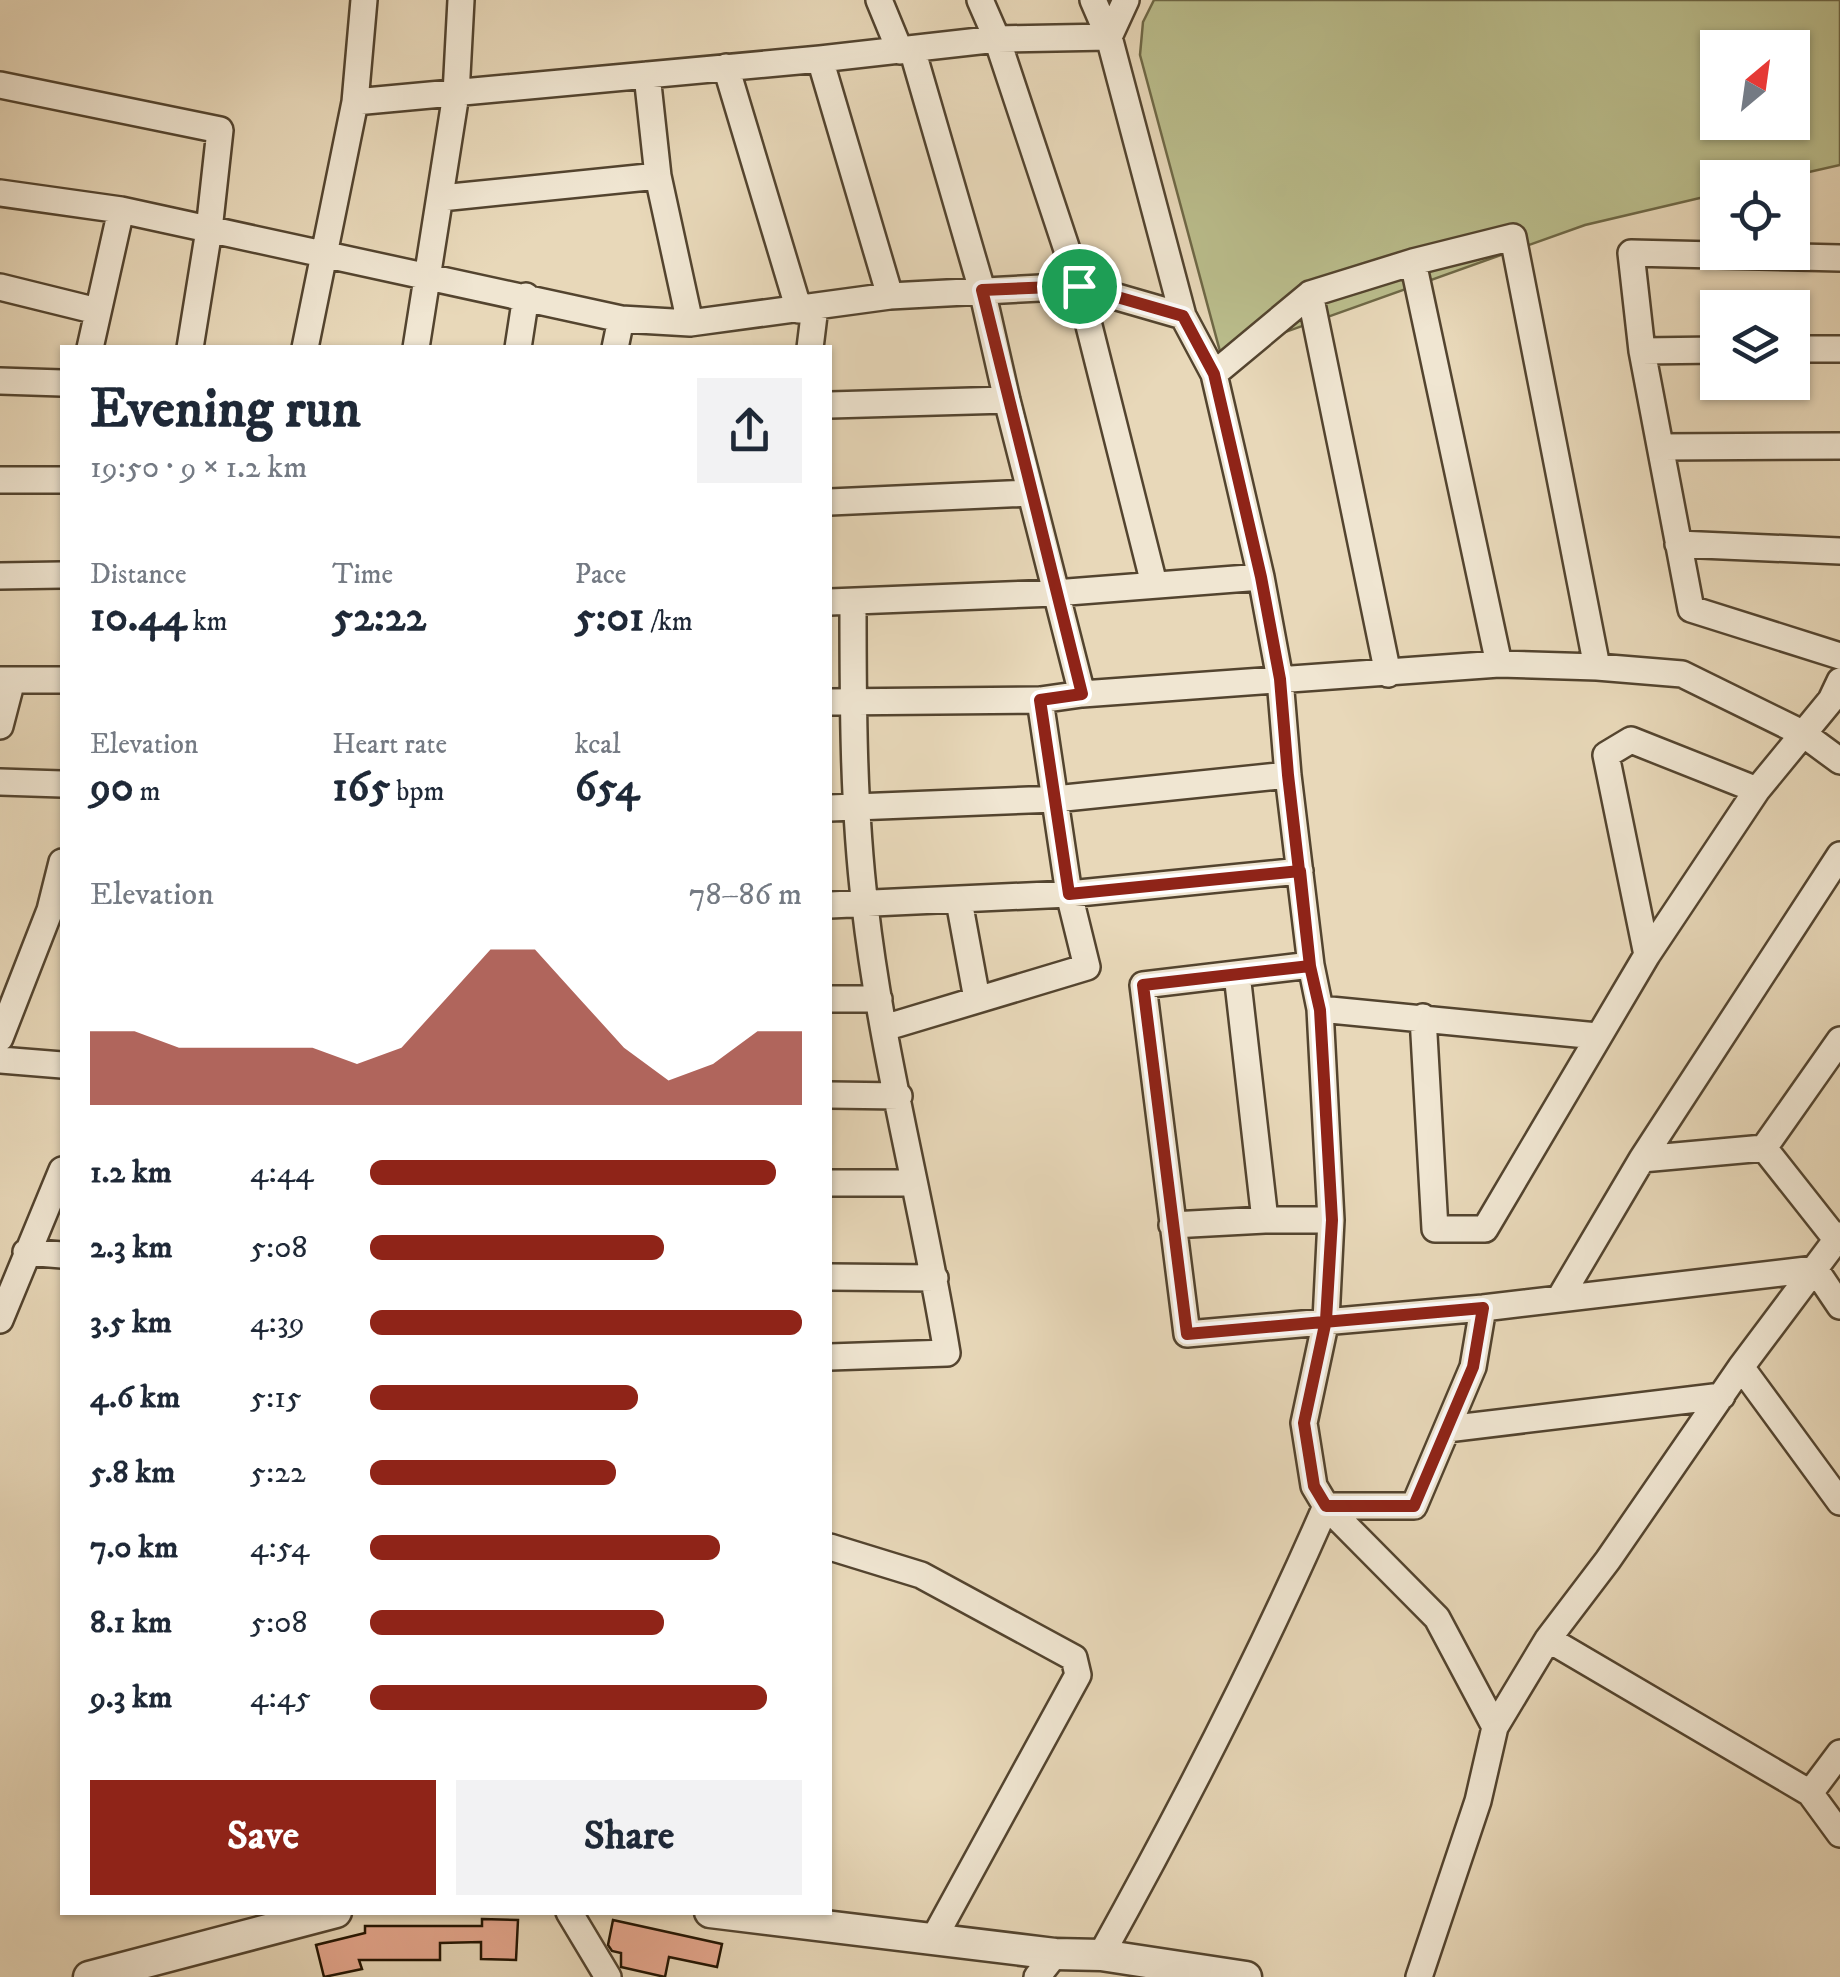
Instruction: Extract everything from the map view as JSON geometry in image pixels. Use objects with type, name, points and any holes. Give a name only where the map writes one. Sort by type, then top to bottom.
[{"type":"street","points":[[306,345],[354,102],[364,0]]},
{"type":"street","points":[[416,345],[456,94],[460,0]]},
{"type":"street","points":[[879,0],[906,50],[982,290],[1082,694]]},
{"type":"street","points":[[980,0],[1079,286],[1154,584]]},
{"type":"street","points":[[1093,0],[1109,37],[1183,316],[1214,374],[1261,577],[1280,679],[1310,966],[1320,1010],[1332,1220],[1326,1320],[1304,1423],[1314,1486],[1326,1506],[1437,1618],[1494,1728]]},
{"type":"street","points":[[1109,37],[1126,0]]},
{"type":"street","points":[[354,102],[996,39],[1109,37]]},
{"type":"street","points":[[820,59],[890,296]]},
{"type":"street","points":[[726,67],[807,308],[810,345]]},
{"type":"street","points":[[647,75],[658,176],[690,323]]},
{"type":"street","points":[[0,86],[220,130],[190,345]]},
{"type":"street","points":[[442,198],[658,176]]},
{"type":"street","points":[[0,192],[120,210],[621,319],[718,321],[890,296],[1079,286],[1183,316]]},
{"type":"street","points":[[91,345],[120,210]]},
{"type":"street","points":[[1214,374],[1310,294],[1512,237],[1597,667]]},
{"type":"street","points":[[1840,258],[1631,254],[1642,351],[1691,609],[1840,656]]},
{"type":"street","points":[[1413,262],[1499,664]]},
{"type":"street","points":[[1,294],[97,311]]},
{"type":"street","points":[[1310,294],[1388,674]]},
{"type":"street","points":[[518,345],[526,296]]},
{"type":"street","points":[[616,345],[621,319]]},
{"type":"street","points":[[714,345],[718,321]]},
{"type":"street","points":[[1810,350],[1840,349]]},
{"type":"street","points":[[1642,351],[1700,350]]},
{"type":"street","points":[[0,381],[60,383]]},
{"type":"street","points":[[832,406],[1007,400]]},
{"type":"street","points":[[1662,448],[1840,446]]},
{"type":"street","points":[[0,480],[60,480]]},
{"type":"street","points":[[832,502],[1030,493]]},
{"type":"street","points":[[1678,544],[1840,550]]},
{"type":"street","points":[[0,576],[60,575]]},
{"type":"street","points":[[832,1357],[947,1353],[884,1028],[865,904],[858,808],[842,702],[842,602],[1055,593],[1261,577]]},
{"type":"street","points":[[842,702],[1040,700],[1499,664],[1597,667],[1682,674],[1802,733],[1840,761]]},
{"type":"street","points":[[0,726],[6,680],[60,680]]},
{"type":"street","points":[[1424,1017],[1436,1228],[1485,1229],[1647,955],[1756,790],[1832,700],[1840,681]]},
{"type":"street","points":[[884,1028],[1087,966],[1069,894],[1040,700]]},
{"type":"street","points":[[1647,955],[1606,755],[1631,740],[1756,790]]},
{"type":"street","points":[[832,808],[1055,799],[1288,775]]},
{"type":"street","points":[[0,782],[60,784]]},
{"type":"street","points":[[1561,1296],[1642,1160],[1832,885],[1840,855]]},
{"type":"street","points":[[0,1038],[50,910],[60,870]]},
{"type":"street","points":[[832,905],[1069,894],[1300,871]]},
{"type":"street","points":[[959,901],[977,999]]},
{"type":"street","points":[[1310,966],[1143,985],[1187,1334],[1483,1308],[1815,1269]]},
{"type":"street","points":[[1237,974],[1266,1220]]},
{"type":"street","points":[[832,999],[879,999]]},
{"type":"street","points":[[1320,1010],[1598,1036]]},
{"type":"street","points":[[1642,1160],[1764,1148],[1840,1040]]},
{"type":"street","points":[[0,1060],[60,1065]]},
{"type":"street","points":[[832,1095],[899,1096]]},
{"type":"street","points":[[1419,1977],[1478,1800],[1494,1728],[1548,1639],[1608,1560],[1741,1366],[1838,1237],[1764,1148]]},
{"type":"street","points":[[0,1320],[60,1175]]},
{"type":"street","points":[[832,1183],[914,1183]]},
{"type":"street","points":[[1172,1225],[1332,1220]]},
{"type":"street","points":[[26,1252],[60,1255]]},
{"type":"street","points":[[1815,1269],[1840,1306]]},
{"type":"street","points":[[832,1277],[935,1278]]},
{"type":"street","points":[[1326,1506],[1414,1506],[1473,1367],[1483,1308]]},
{"type":"street","points":[[1741,1366],[1840,1502]]},
{"type":"street","points":[[1447,1429],[1722,1396]]},
{"type":"street","points":[[1101,1955],[1160,1848],[1287,1596],[1326,1506]]},
{"type":"street","points":[[832,1548],[921,1575],[1074,1658],[1078,1675],[934,1938]]},
{"type":"street","points":[[1548,1639],[1810,1792],[1840,1834]]},
{"type":"street","points":[[1810,1792],[1840,1753]]},
{"type":"street","points":[[88,1977],[183,1964],[327,1915]]},
{"type":"street","points":[[571,1915],[608,1977]]},
{"type":"street","points":[[736,1915],[934,1938],[1046,1966],[1101,1955],[1246,1977]]},
{"type":"green space","points":[[1154,0],[1840,0],[1840,165],[1810,172],[1810,160],[1700,160],[1700,198],[1585,225],[1221,355],[1140,55],[1143,22]]},
{"type":"building","points":[[482,1919],[518,1920],[516,1960],[481,1959],[481,1942],[440,1943],[440,1960],[359,1960],[362,1969],[324,1977],[316,1945],[365,1933],[365,1926],[482,1926]]},
{"type":"building","points":[[613,1920],[722,1944],[717,1967],[669,1957],[665,1977],[621,1967],[621,1953],[612,1951],[608,1945]]},
{"type":"route","points":[[1079,286],[982,290],[1082,694],[1040,700],[1069,894],[1300,871],[1310,966],[1143,985],[1187,1334],[1326,1320],[1483,1308],[1473,1367],[1414,1506],[1326,1506],[1314,1486],[1304,1423],[1326,1320],[1332,1220],[1320,1010],[1310,966],[1280,679],[1261,577],[1214,374],[1183,316],[1079,286]]}]
